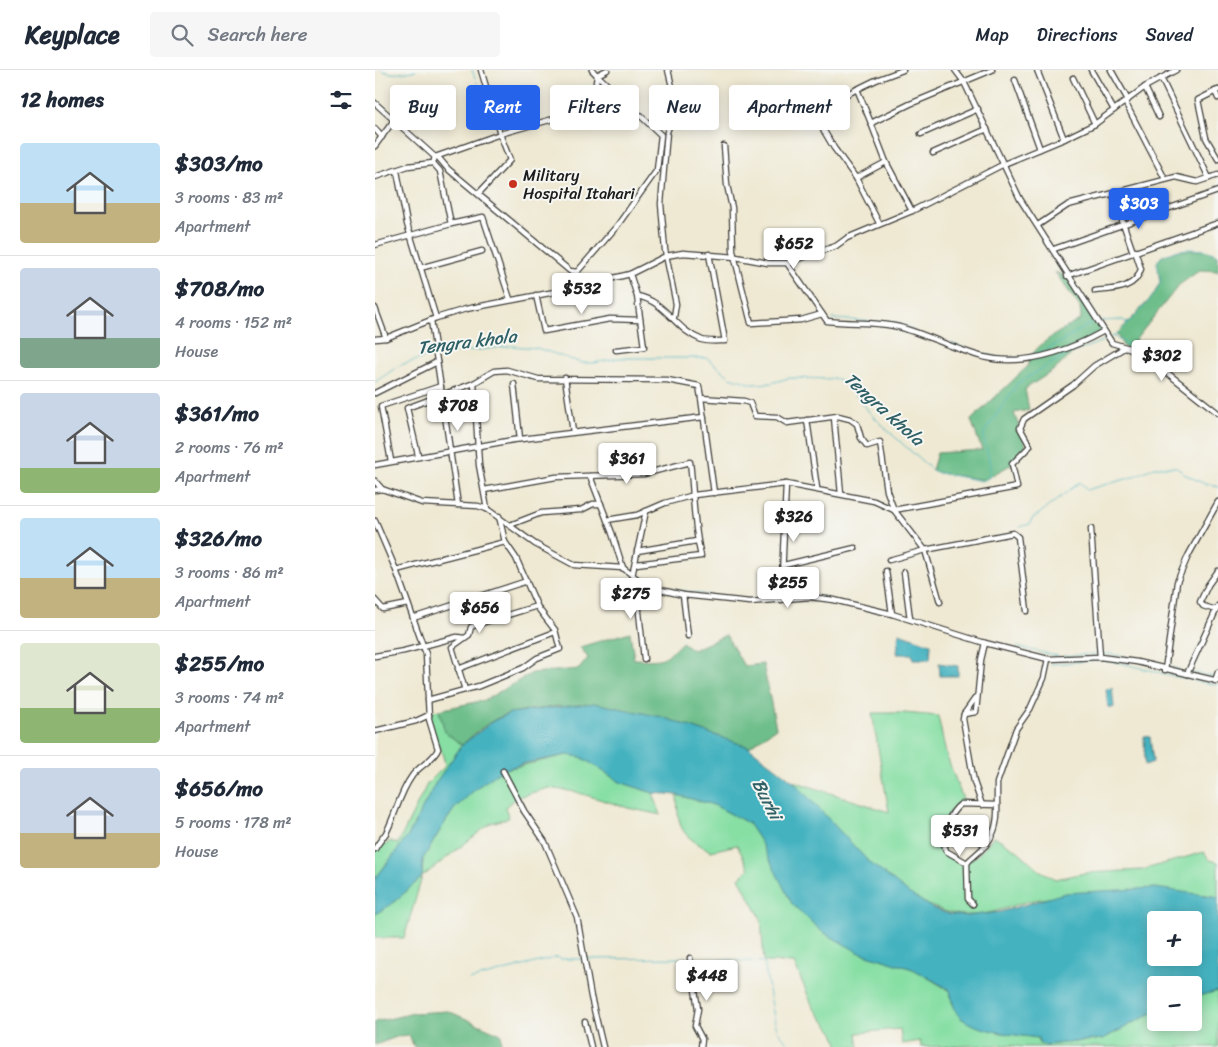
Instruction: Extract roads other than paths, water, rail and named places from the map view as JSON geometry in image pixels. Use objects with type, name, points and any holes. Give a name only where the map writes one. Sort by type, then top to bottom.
[{"type":"street","points":[[479,193],[510,160],[500,134],[481,70]]},
{"type":"street","points":[[406,130],[448,169],[570,271],[579,270],[617,226],[657,170],[661,137],[624,98],[592,70]]},
{"type":"street","points":[[597,75],[607,70]]},
{"type":"street","points":[[667,70],[673,95],[674,112],[667,132],[662,170],[661,204],[666,256],[676,304],[674,317]]},
{"type":"street","points":[[850,93],[903,70]]},
{"type":"street","points":[[955,70],[964,82],[1020,199],[1054,249],[1067,276],[1112,343],[1129,348],[1156,364],[1218,413]]},
{"type":"street","points":[[871,124],[992,70]]},
{"type":"street","points":[[1037,70],[1064,139]]},
{"type":"street","points":[[1091,70],[1114,110]]},
{"type":"street","points":[[1111,70],[1165,179]]},
{"type":"street","points":[[375,339],[386,338],[433,318],[510,299],[565,290],[630,274],[666,256],[683,253],[709,254],[736,256],[768,263],[787,263],[835,246],[879,223],[912,211],[1004,164],[1095,124],[1145,87],[1176,70]]},
{"type":"street","points":[[433,163],[436,157],[468,144],[571,114],[595,91],[597,75]]},
{"type":"street","points":[[1073,78],[1095,124]]},
{"type":"street","points":[[1161,78],[1209,178]]},
{"type":"street","points":[[1015,80],[1040,149]]},
{"type":"street","points":[[1145,87],[1159,117]]},
{"type":"street","points":[[857,89],[886,162],[912,211]]},
{"type":"street","points":[[1218,98],[1217,90],[1198,100],[1206,138],[1218,158]]},
{"type":"street","points":[[375,103],[390,116]]},
{"type":"street","points":[[921,134],[978,110]]},
{"type":"street","points":[[375,146],[390,127]]},
{"type":"street","points":[[375,128],[382,137]]},
{"type":"street","points":[[823,130],[856,178],[879,223]]},
{"type":"street","points":[[933,152],[987,130]]},
{"type":"street","points":[[724,146],[727,185],[732,208],[733,252],[736,256],[751,322],[801,320],[822,314]]},
{"type":"street","points":[[856,178],[886,162]]},
{"type":"street","points":[[375,177],[408,166],[433,163]]},
{"type":"street","points":[[433,163],[440,172],[451,224]]},
{"type":"street","points":[[397,171],[411,236],[433,318],[434,344],[451,450],[457,505]]},
{"type":"street","points":[[1038,225],[1068,205],[1165,179],[1180,177],[1193,182],[1218,175]]},
{"type":"street","points":[[1054,249],[1124,226],[1218,191]]},
{"type":"street","points":[[1095,291],[1116,289],[1131,284],[1136,280],[1141,269],[1113,194]]},
{"type":"street","points":[[375,245],[483,217],[510,299]]},
{"type":"street","points":[[1067,276],[1218,223]]},
{"type":"street","points":[[420,268],[482,251]]},
{"type":"street","points":[[637,296],[659,305],[699,338],[725,340],[709,254]]},
{"type":"street","points":[[787,263],[827,321],[894,326],[984,357],[1017,361],[1085,341],[1104,331]]},
{"type":"street","points":[[616,350],[644,348],[644,333],[640,320],[637,296],[630,274]]},
{"type":"street","points":[[535,294],[544,331],[610,319],[640,320]]},
{"type":"street","points":[[375,308],[386,338]]},
{"type":"street","points":[[607,520],[623,518],[694,495],[786,484],[817,488],[874,501],[894,510],[1017,487],[1012,464],[1030,446],[1020,428],[1024,419],[1073,385],[1094,366],[1124,348]]},
{"type":"street","points":[[375,393],[437,362]]},
{"type":"street","points":[[418,456],[407,408],[474,383],[485,375],[507,370],[538,379],[676,380],[699,386],[714,493]]},
{"type":"street","points":[[565,378],[573,432]]},
{"type":"street","points":[[474,383],[477,445],[487,509]]},
{"type":"street","points":[[514,384],[520,439]]},
{"type":"street","points":[[391,462],[381,406],[441,386]]},
{"type":"street","points":[[701,398],[745,401],[750,403],[755,416],[777,418],[787,423],[834,417],[850,419],[857,424],[861,438],[867,446],[880,442],[887,491],[894,510],[925,550],[940,602]]},
{"type":"street","points":[[375,465],[477,445],[703,417]]},
{"type":"street","points":[[834,417],[841,494]]},
{"type":"street","points":[[807,420],[817,488]]},
{"type":"street","points":[[484,490],[556,477],[644,474],[690,462],[694,495],[693,516],[701,556],[636,564]]},
{"type":"street","points":[[590,476],[623,568],[648,587],[683,595],[750,602],[810,596],[911,619],[985,643],[1048,660],[1100,655],[1217,681],[1218,672]]},
{"type":"street","points":[[375,481],[382,489]]},
{"type":"street","points":[[781,600],[786,484]]},
{"type":"street","points":[[375,490],[382,489],[422,503],[487,509],[535,544],[574,565],[623,568]]},
{"type":"street","points":[[1165,670],[1177,582],[1188,556],[1218,502]]},
{"type":"street","points":[[510,525],[541,513],[581,510],[593,504],[601,504]]},
{"type":"street","points":[[632,576],[646,511]]},
{"type":"street","points":[[428,700],[465,690],[523,668],[541,656],[558,651],[560,646],[549,620],[537,606],[527,581],[505,542],[499,516]]},
{"type":"street","points":[[375,521],[396,570],[428,662],[429,715],[438,746],[437,753],[410,778],[399,797],[386,832],[375,849]]},
{"type":"street","points":[[1091,529],[1100,655]]},
{"type":"street","points":[[889,560],[925,550],[1009,533],[1016,534],[1027,611]]},
{"type":"street","points":[[396,570],[505,542]]},
{"type":"street","points":[[637,551],[697,542]]},
{"type":"street","points":[[784,565],[855,548]]},
{"type":"street","points":[[885,571],[892,614]]},
{"type":"street","points":[[1187,674],[1217,608],[1203,606],[1200,602],[1207,585],[1218,571]]},
{"type":"street","points":[[905,572],[911,619]]},
{"type":"street","points":[[413,618],[505,590],[527,581]]},
{"type":"street","points":[[639,581],[639,612],[644,659]]},
{"type":"street","points":[[683,595],[688,636]]},
{"type":"street","points":[[375,600],[383,609],[408,604]]},
{"type":"street","points":[[465,690],[452,647],[471,633],[471,627],[475,624],[537,606]]},
{"type":"street","points":[[458,669],[555,632]]},
{"type":"street","points":[[375,656],[457,637],[464,638]]},
{"type":"street","points":[[964,714],[976,712],[985,643]]},
{"type":"street","points":[[973,904],[968,899],[967,863],[986,844],[994,832],[998,820],[997,783],[1016,729],[1030,709],[1044,678],[1048,660]]},
{"type":"street","points":[[977,696],[964,714],[963,719],[974,782],[982,805]]},
{"type":"street","points":[[375,731],[416,721],[429,715]]},
{"type":"street","points":[[503,772],[524,811],[545,842],[577,917],[591,997],[603,1047]]},
{"type":"street","points":[[967,863],[946,851],[944,837],[948,823],[959,806],[997,805]]},
{"type":"street","points":[[948,823],[986,844]]},
{"type":"street","points":[[690,958],[698,1009],[695,1026],[701,1039],[701,1047]]},
{"type":"street","points":[[585,1022],[591,1047]]},
{"type":"water","points":[[899,633],[931,644],[930,659],[913,659],[912,654],[897,654]]},
{"type":"water","points":[[939,663],[958,666],[958,676],[940,676]]},
{"type":"water","points":[[1112,688],[1114,707],[1112,708],[1108,707],[1106,689]]},
{"type":"water","name":"Burhi","points":[[594,703],[662,717],[749,747],[793,781],[868,861],[910,894],[934,909],[949,914],[967,916],[1000,912],[1065,893],[1155,888],[1218,897],[1218,991],[1202,995],[1202,976],[1147,976],[1147,1016],[1103,1039],[1045,1045],[1039,1043],[1038,1038],[979,1027],[959,1016],[950,990],[913,969],[858,952],[821,931],[792,904],[760,841],[748,823],[714,805],[677,795],[653,793],[620,782],[581,757],[567,755],[502,770],[479,786],[455,808],[444,824],[423,859],[422,877],[392,904],[375,914],[375,879],[408,836],[436,782],[462,745],[493,721],[510,713]]},
{"type":"water","points":[[1144,736],[1150,737],[1153,762],[1145,765]]},
{"type":"waterway","points":[[381,70],[394,73],[416,70]]},
{"type":"waterway","points":[[472,70],[475,78]]},
{"type":"waterway","name":"Tengra khola","points":[[1111,337],[1117,334],[1135,316],[1158,288],[1160,282],[1157,265],[1159,259],[1172,252],[1188,249],[1204,250],[1218,255]]},
{"type":"waterway","points":[[832,319],[897,323],[914,330]]},
{"type":"waterway","points":[[1099,321],[1123,320],[1127,323]]},
{"type":"waterway","points":[[951,343],[975,352],[993,356],[1019,358],[1048,349],[1092,323]]},
{"type":"waterway","points":[[1113,336],[1155,361]]},
{"type":"waterway","name":"Tengra khola","points":[[437,355],[512,346],[537,348],[582,363],[594,363],[619,358],[707,358],[730,377],[753,384],[771,383],[789,378],[838,379],[852,390],[870,413],[886,429],[932,470],[982,481],[988,478],[990,471],[984,433],[1018,383],[1064,356],[1108,339]]},
{"type":"waterway","name":"Tengra khola","points":[[375,382],[400,365],[433,355]]},
{"type":"waterway","points":[[1020,527],[1030,524],[1031,520],[1080,482],[1086,490],[1133,477],[1154,467],[1177,467],[1184,474],[1207,485],[1210,484],[1218,487]]},
{"type":"waterway","points":[[637,575],[654,586],[719,597]]},
{"type":"waterway","points":[[818,596],[826,597]]},
{"type":"waterway","points":[[745,599],[753,600]]},
{"type":"waterway","points":[[991,642],[1003,645]]},
{"type":"waterway","points":[[1017,647],[1058,656]]},
{"type":"waterway","points":[[1064,656],[1098,654]]},
{"type":"waterway","points":[[1102,654],[1134,659]]},
{"type":"waterway","points":[[1051,664],[1101,660],[1190,680]]},
{"type":"waterway","points":[[1153,663],[1162,665]]},
{"type":"waterway","points":[[1168,666],[1179,669]]},
{"type":"waterway","points":[[1191,672],[1214,677]]},
{"type":"waterway","points":[[1194,681],[1218,685]]},
{"type":"waterway","points":[[469,980],[558,957],[560,959],[582,959]]},
{"type":"waterway","points":[[586,959],[687,958]]},
{"type":"waterway","points":[[691,958],[764,962],[775,1023],[778,1031],[791,1047]]},
{"type":"place","name":"Military Hospital Itahari","points":[[513,184]]}]
